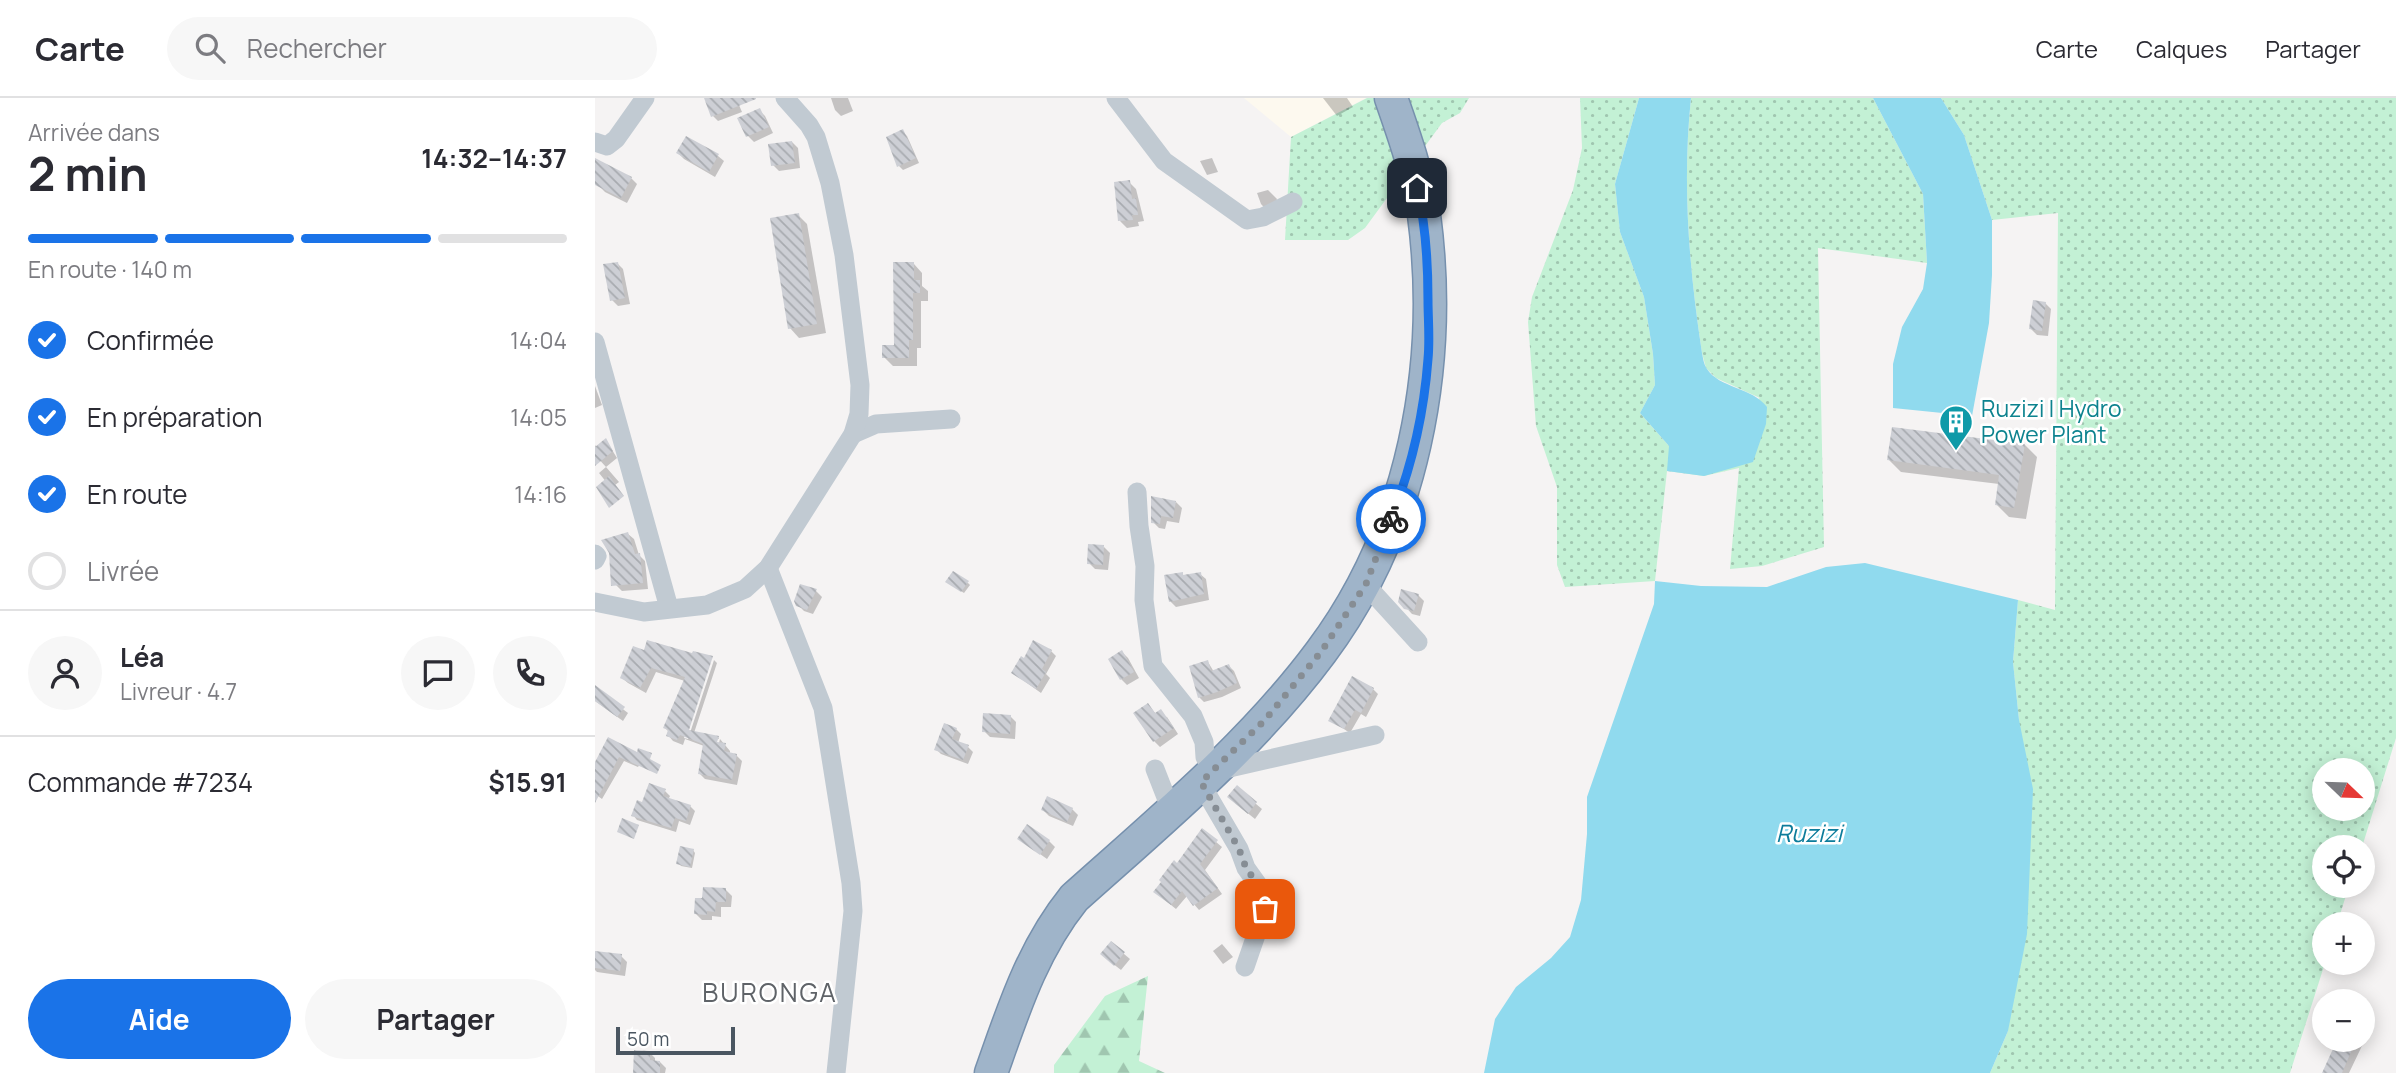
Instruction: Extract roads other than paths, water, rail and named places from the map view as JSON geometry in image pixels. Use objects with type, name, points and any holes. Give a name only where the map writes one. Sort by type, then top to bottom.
[{"type":"highway","points":[[991,1073],[1030,968],[1074,898],[1264,721],[1313,662],[1366,584],[1402,493],[1421,415],[1429,357],[1428,277],[1423,214],[1405,138],[1391,98]]},
{"type":"street","points":[[595,142],[607,146],[616,139],[645,98]]},
{"type":"street","points":[[595,602],[644,612],[707,605],[745,589],[768,568],[853,435],[859,414],[860,385],[844,255],[831,183],[816,137],[785,98]]},
{"type":"street","points":[[1116,98],[1164,162],[1247,220],[1263,217],[1293,202]]},
{"type":"street","points":[[595,342],[669,608]]},
{"type":"street","points":[[853,435],[876,424],[951,419]]},
{"type":"street","points":[[1137,492],[1153,666],[1193,716],[1204,742],[1206,777],[1246,868],[1261,889],[1265,909],[1245,967]]},
{"type":"street","points":[[595,554],[595,560]]},
{"type":"street","points":[[768,568],[823,708],[851,883],[853,911],[837,1073]]},
{"type":"street","points":[[1366,584],[1418,642]]},
{"type":"street","points":[[1206,777],[1374,735]]},
{"type":"street","points":[[1154,769],[1171,810]]},
{"type":"water","points":[[1639,98],[1691,98],[1687,162],[1688,226],[1697,321],[1704,361],[1712,375],[1753,395],[1767,407],[1766,424],[1753,462],[1704,476],[1667,471],[1669,446],[1640,413],[1655,385],[1653,354],[1644,297],[1620,232],[1615,184]]},
{"type":"water","points":[[1873,98],[1941,98],[1964,135],[1992,220],[1989,323],[1972,416],[1893,408],[1893,364],[1902,327],[1923,289],[1927,263],[1923,194]]},
{"type":"water","name":"Ruzizi","points":[[1865,563],[2018,600],[2013,662],[2019,720],[2033,789],[2027,934],[2008,1031],[1990,1073],[1484,1073],[1495,1019],[1516,987],[1551,958],[1570,937],[1581,900],[1587,834],[1587,797],[1654,604],[1655,581],[1701,586],[1767,587],[1826,567]]},
{"type":"place","name":"Ruzizi I Hydro Power Plant","points":[[1956,452]]},
{"type":"district","name":"BURONGA","points":[[770,993]]}]
